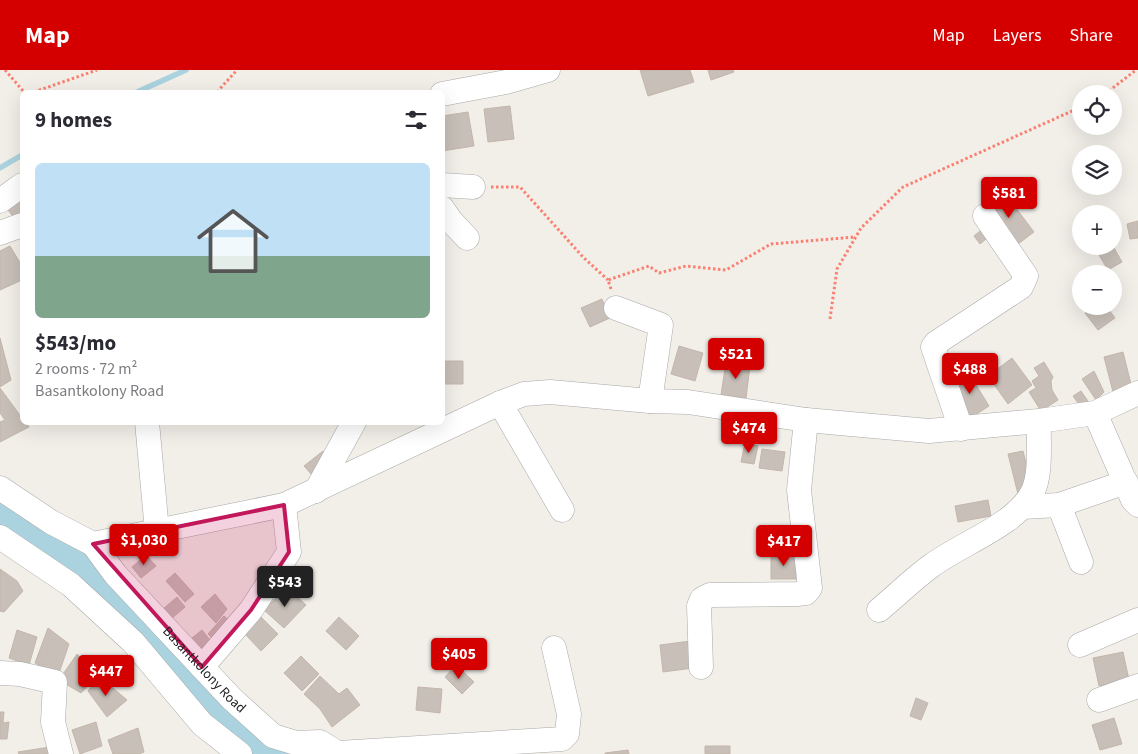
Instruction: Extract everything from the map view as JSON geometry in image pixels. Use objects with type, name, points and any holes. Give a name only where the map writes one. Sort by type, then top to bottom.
[{"type":"street","points":[[445,93],[506,82],[548,70]]},
{"type":"street","points":[[0,201],[20,186]]},
{"type":"street","points":[[445,186],[473,187]]},
{"type":"street","points":[[445,212],[467,238]]},
{"type":"street","points":[[961,429],[934,347],[936,343],[1021,287],[1026,276],[985,216]]},
{"type":"street","points":[[0,234],[20,226]]},
{"type":"street","points":[[616,308],[661,325],[650,401]]},
{"type":"street","points":[[0,488],[51,522],[93,544],[284,505],[500,403],[524,394],[550,392],[650,401],[688,402],[806,420],[929,431],[1039,421],[1094,413],[1138,393]]},
{"type":"street","points":[[500,403],[562,510]]},
{"type":"street","points":[[1094,413],[1133,500],[1138,505]]},
{"type":"street","points":[[701,667],[699,606],[702,599],[710,595],[797,594],[806,593],[810,588],[799,490],[806,420]]},
{"type":"street","points":[[879,610],[932,565],[1008,518],[1022,507],[1033,492],[1038,471],[1039,421]]},
{"type":"street","points":[[147,425],[157,531]]},
{"type":"street","points":[[316,491],[352,425]]},
{"type":"street","points":[[1022,507],[1059,505],[1126,482]]},
{"type":"street","points":[[202,667],[251,610],[289,552],[284,505]]},
{"type":"street","points":[[1059,505],[1081,562]]},
{"type":"street","points":[[0,537],[71,585],[132,642],[202,724],[240,754]]},
{"type":"street","name":"Basantkolony Road","points":[[93,544],[115,574],[232,700],[273,736],[296,743],[303,748],[320,742],[339,754]]},
{"type":"street","points":[[1080,645],[1138,620]]},
{"type":"street","points":[[339,754],[562,739],[567,734],[569,714],[554,648]]},
{"type":"street","points":[[0,672],[20,674],[55,682],[53,722],[61,754]]},
{"type":"street","points":[[1098,700],[1138,686]]},
{"type":"path","points":[[5,70],[22,90]]},
{"type":"path","points":[[40,90],[97,70]]},
{"type":"path","points":[[219,90],[237,70]]},
{"type":"path","points":[[1117,85],[1136,70]]},
{"type":"path","points":[[830,319],[837,269],[860,228],[903,187],[1072,111]]},
{"type":"path","points":[[473,187],[520,187],[583,258],[608,280],[616,308]]},
{"type":"path","points":[[608,280],[649,266],[659,273],[686,266],[726,270],[771,244],[855,237]]},
{"type":"highlighted area","points":[[284,505],[289,552],[251,610],[202,667],[93,544]]},
{"type":"building","points":[[640,70],[690,70],[694,82],[648,96]]},
{"type":"building","points":[[708,70],[733,70],[734,72],[711,80]]},
{"type":"building","points":[[510,106],[514,139],[488,142],[484,109]]},
{"type":"building","points":[[468,112],[474,146],[445,151],[445,116]]},
{"type":"building","points":[[1003,191],[1034,232],[1014,247],[983,206]]},
{"type":"building","points":[[18,196],[20,199],[20,221],[18,223],[5,206]]},
{"type":"building","points":[[1138,221],[1138,238],[1130,239],[1127,224]]},
{"type":"building","points":[[986,226],[992,234],[980,244],[974,236]]},
{"type":"building","points":[[10,246],[20,263],[20,281],[0,290],[0,251]]},
{"type":"building","points":[[1099,255],[1118,255],[1122,262],[1117,265],[1105,265]]},
{"type":"building","points":[[602,299],[610,318],[590,327],[581,308]]},
{"type":"building","points":[[1087,315],[1113,315],[1115,318],[1098,330]]},
{"type":"building","points":[[0,338],[11,380],[0,387]]},
{"type":"building","points":[[679,346],[703,353],[695,381],[671,374]]},
{"type":"building","points":[[1123,352],[1132,388],[1113,392],[1104,357]]},
{"type":"building","points":[[1012,358],[1032,385],[1008,404],[988,376]]},
{"type":"building","points":[[445,361],[463,361],[463,384],[445,384]]},
{"type":"building","points":[[726,362],[750,366],[746,398],[721,395]]},
{"type":"building","points":[[1044,362],[1053,377],[1051,381],[1052,390],[1058,400],[1041,411],[1029,392],[1036,388],[1032,381],[1039,376],[1034,368]]},
{"type":"building","points":[[967,370],[989,406],[969,419],[953,380]]},
{"type":"building","points":[[1094,371],[1104,392],[1096,400],[1082,379]]},
{"type":"building","points":[[0,388],[20,415],[20,425],[28,425],[29,427],[0,442],[0,422],[5,420],[0,413]]},
{"type":"building","points":[[1081,391],[1090,404],[1082,409],[1073,396]]},
{"type":"building","points":[[745,443],[758,446],[754,464],[741,462]]},
{"type":"building","points":[[762,449],[785,452],[782,471],[759,468]]},
{"type":"building","points":[[323,451],[331,461],[312,475],[304,466]]},
{"type":"building","points":[[1023,451],[1033,491],[1018,494],[1008,454]]},
{"type":"building","points":[[988,500],[991,516],[958,522],[955,506]]},
{"type":"building","points":[[146,555],[156,566],[141,578],[132,567]]},
{"type":"building","points":[[771,555],[796,555],[796,579],[771,579]]},
{"type":"building","points":[[0,569],[17,581],[23,591],[4,612],[0,611]]},
{"type":"building","points":[[175,573],[194,594],[185,602],[166,581]]},
{"type":"building","points":[[287,587],[306,605],[284,628],[264,610]]},
{"type":"building","points":[[215,594],[227,609],[216,623],[201,607]]},
{"type":"building","points":[[177,597],[185,607],[164,625],[156,615]]},
{"type":"building","points":[[224,616],[234,625],[218,643],[208,634]]},
{"type":"building","points":[[260,616],[278,634],[261,651],[244,633]]},
{"type":"building","points":[[339,617],[359,636],[346,650],[326,631]]},
{"type":"building","points":[[48,628],[69,644],[58,676],[35,663]]},
{"type":"building","points":[[17,630],[37,637],[29,665],[9,658]]},
{"type":"building","points":[[202,630],[214,645],[199,657],[187,642]]},
{"type":"building","points":[[698,640],[701,667],[663,672],[660,645]]},
{"type":"building","points":[[1123,652],[1129,680],[1099,686],[1093,658]]},
{"type":"building","points":[[77,654],[98,675],[81,693],[59,680]]},
{"type":"building","points":[[301,656],[319,674],[302,691],[284,673]]},
{"type":"building","points":[[456,665],[474,682],[462,694],[445,677]]},
{"type":"building","points":[[320,676],[339,694],[347,688],[360,705],[332,727],[320,709],[304,694]]},
{"type":"building","points":[[100,677],[127,700],[107,717],[88,691]]},
{"type":"building","points":[[418,687],[442,689],[440,713],[416,710]]},
{"type":"building","points":[[916,698],[928,703],[921,720],[910,716]]},
{"type":"building","points":[[0,712],[4,712],[3,723],[9,722],[7,739],[0,739]]},
{"type":"building","points":[[1114,718],[1122,744],[1100,750],[1092,725]]},
{"type":"building","points":[[96,722],[102,746],[80,754],[72,730]]},
{"type":"building","points":[[138,728],[144,752],[139,754],[113,754],[108,740]]},
{"type":"building","points":[[705,746],[730,746],[730,754],[705,754]]},
{"type":"building","points":[[50,747],[51,754],[19,754],[18,752]]},
{"type":"building","points":[[628,750],[629,754],[605,754],[605,753]]},
{"type":"waterway","points":[[141,90],[186,70]]},
{"type":"waterway","points":[[0,168],[20,156]]},
{"type":"waterway","points":[[0,513],[85,566],[271,754]]}]
